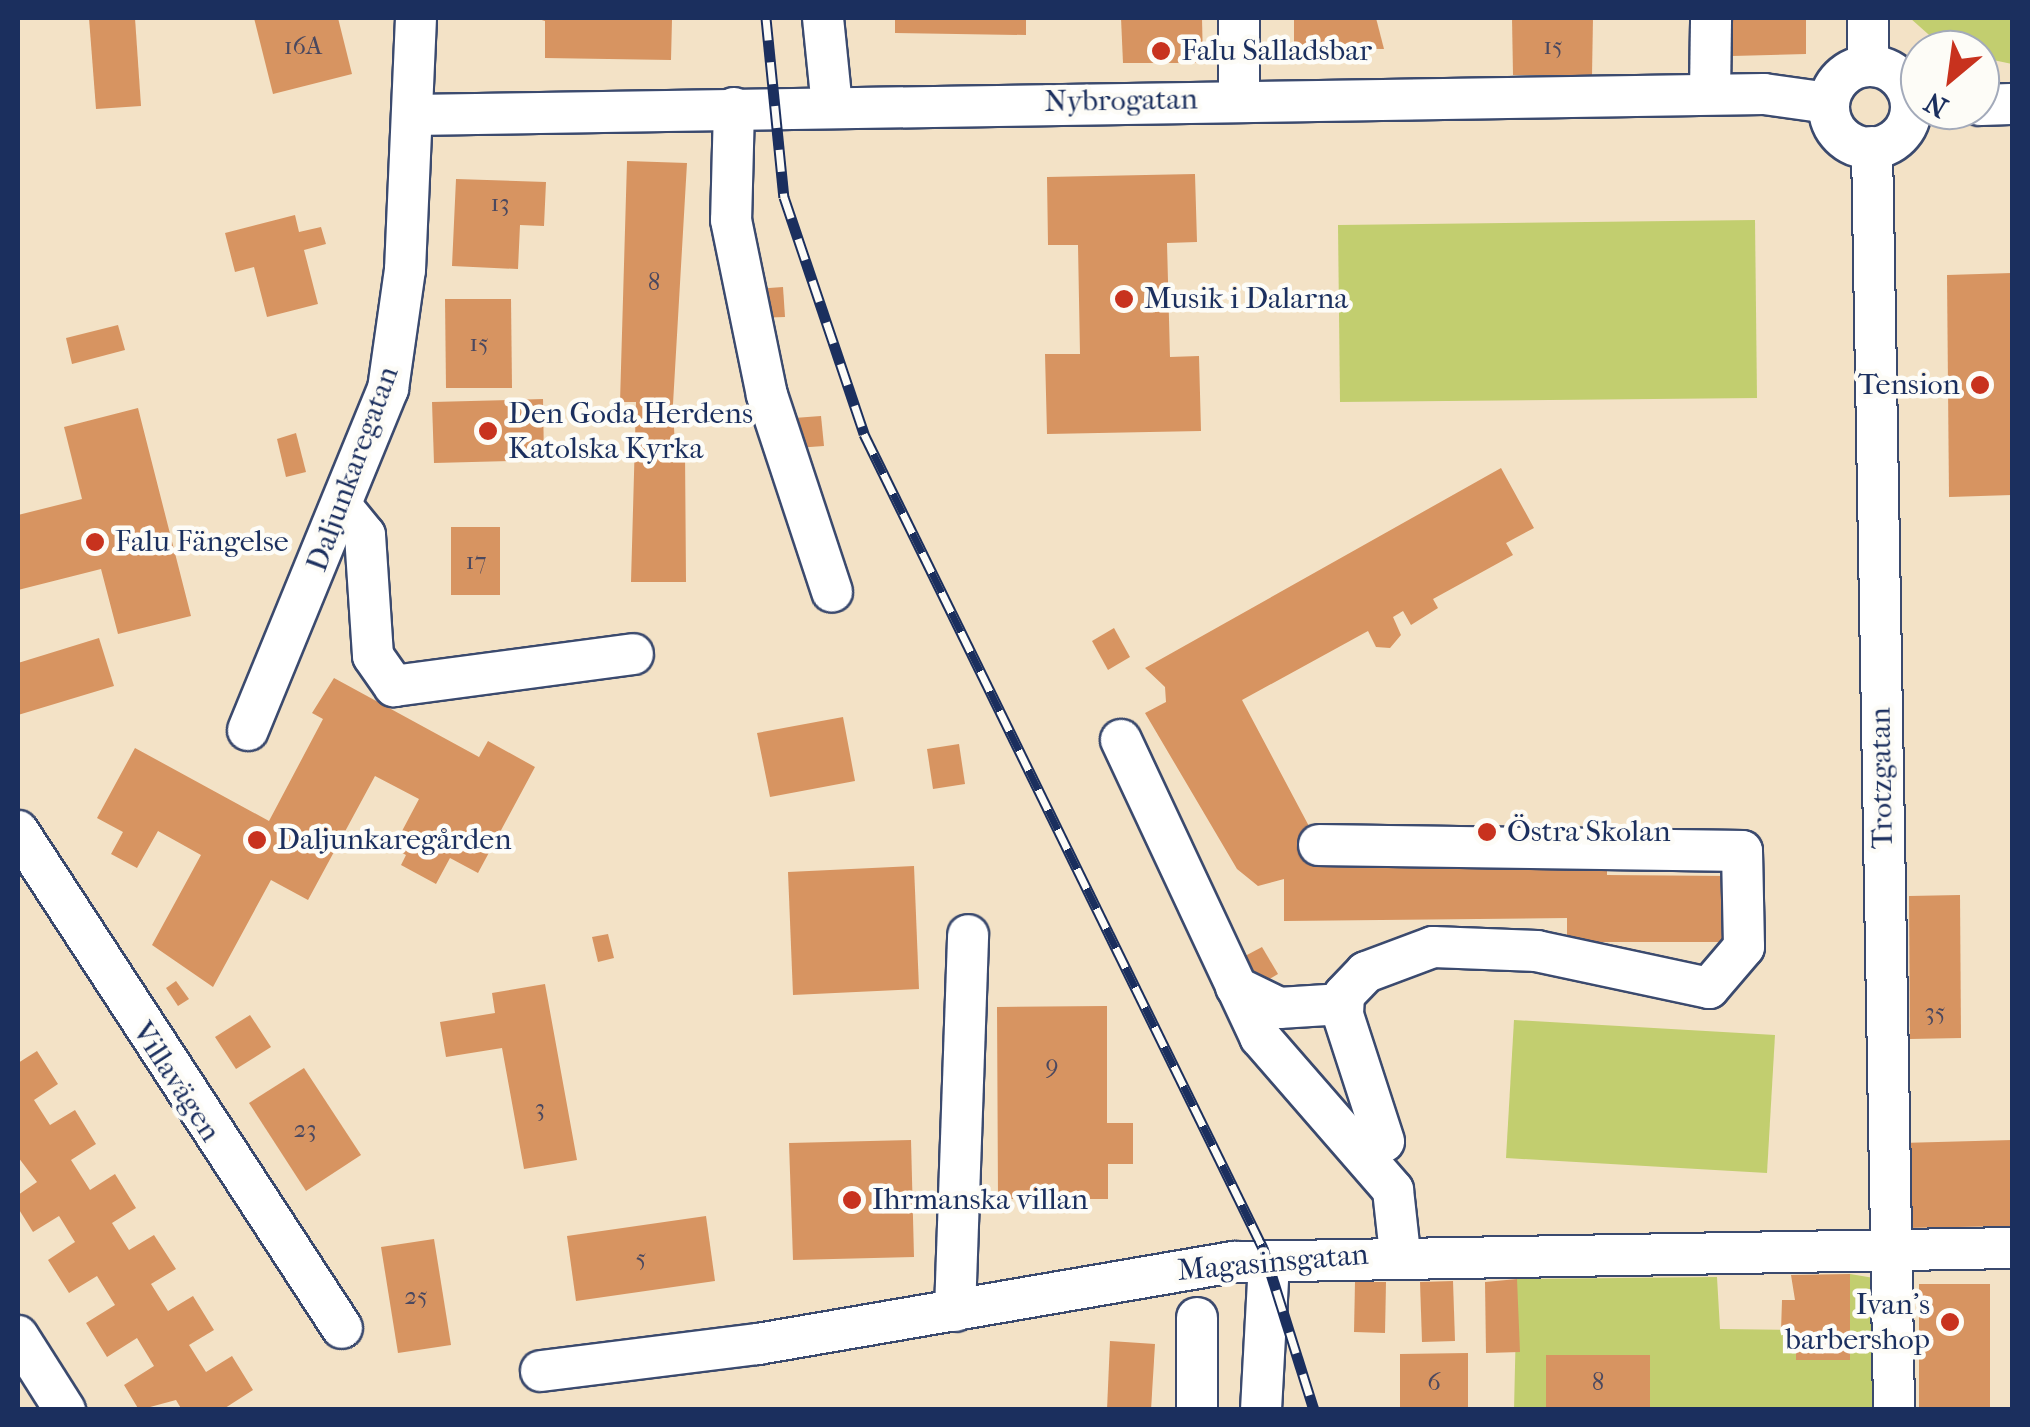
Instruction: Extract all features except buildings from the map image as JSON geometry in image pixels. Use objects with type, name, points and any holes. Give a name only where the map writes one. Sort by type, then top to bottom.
[{"type":"street","name":"Daljunkaregatan","points":[[248,730],[342,508],[399,338],[416,18]]},
{"type":"street","points":[[822,18],[832,106]]},
{"type":"street","points":[[1239,18],[1239,99]]},
{"type":"street","points":[[1710,94],[1711,18]]},
{"type":"street","points":[[1868,18],[1868,65]]},
{"type":"street","points":[[1900,79],[1868,65],[1842,76],[1828,103],[1842,138],[1872,147],[1896,140],[1902,130]]},
{"type":"street","name":"Nybrogatan","points":[[412,115],[1710,94],[1828,103]]},
{"type":"street","points":[[734,108],[731,220],[767,395],[832,592]]},
{"type":"street","name":"Trotzgatan","points":[[1872,147],[1894,1410]]},
{"type":"street","points":[[342,508],[366,536],[373,656],[394,686],[633,654]]},
{"type":"street","points":[[1121,740],[1260,1036],[1379,1168],[1393,1190],[1400,1253]]},
{"type":"street","name":"Villavägen","points":[[18,831],[342,1328]]},
{"type":"street","points":[[1236,987],[1279,1008],[1343,1004],[1376,965],[1433,947],[1537,951],[1709,988],[1744,948],[1742,852],[1319,845]]},
{"type":"street","points":[[955,1311],[968,935]]},
{"type":"street","points":[[1343,1004],[1384,1141]]},
{"type":"street","name":"Magasinsgatan","points":[[540,1371],[1269,1261],[1400,1253],[2012,1248]]},
{"type":"street","points":[[1261,1410],[1269,1261]]},
{"type":"street","points":[[1197,1318],[1197,1410]]},
{"type":"street","points":[[18,1336],[64,1410]]},
{"type":"green space","points":[[1910,18],[2012,18],[2012,64],[2000,61],[2000,30],[1924,30]]},
{"type":"green space","points":[[1755,220],[1757,398],[1340,402],[1338,225]]},
{"type":"green space","points":[[1514,1020],[1775,1035],[1767,1173],[1506,1158]]},
{"type":"green space","points":[[1850,1274],[1874,1278],[1874,1407],[1650,1409],[1649,1355],[1546,1355],[1546,1409],[1634,1409],[1514,1410],[1517,1279],[1717,1277],[1720,1329],[1796,1330],[1796,1360],[1849,1360]]},
{"type":"railway","points":[[766,18],[784,197],[864,434],[1263,1248],[1314,1410]]},
{"type":"place","name":"Falu Salladsbar","points":[[1161,51]]},
{"type":"place","name":"Musik i Dalarna","points":[[1124,299]]},
{"type":"place","name":"Tension","points":[[1980,385]]},
{"type":"place","name":"Den Goda Herdens Katolska Kyrka","points":[[488,431]]},
{"type":"place","name":"Falu Fängelse","points":[[95,542]]},
{"type":"place","name":"Östra Skolan","points":[[1487,832]]},
{"type":"place","name":"Daljunkaregården","points":[[257,840]]},
{"type":"place","name":"Ihrmanska villan","points":[[852,1200]]},
{"type":"place","name":"Ivan's barbershop","points":[[1950,1322]]}]
